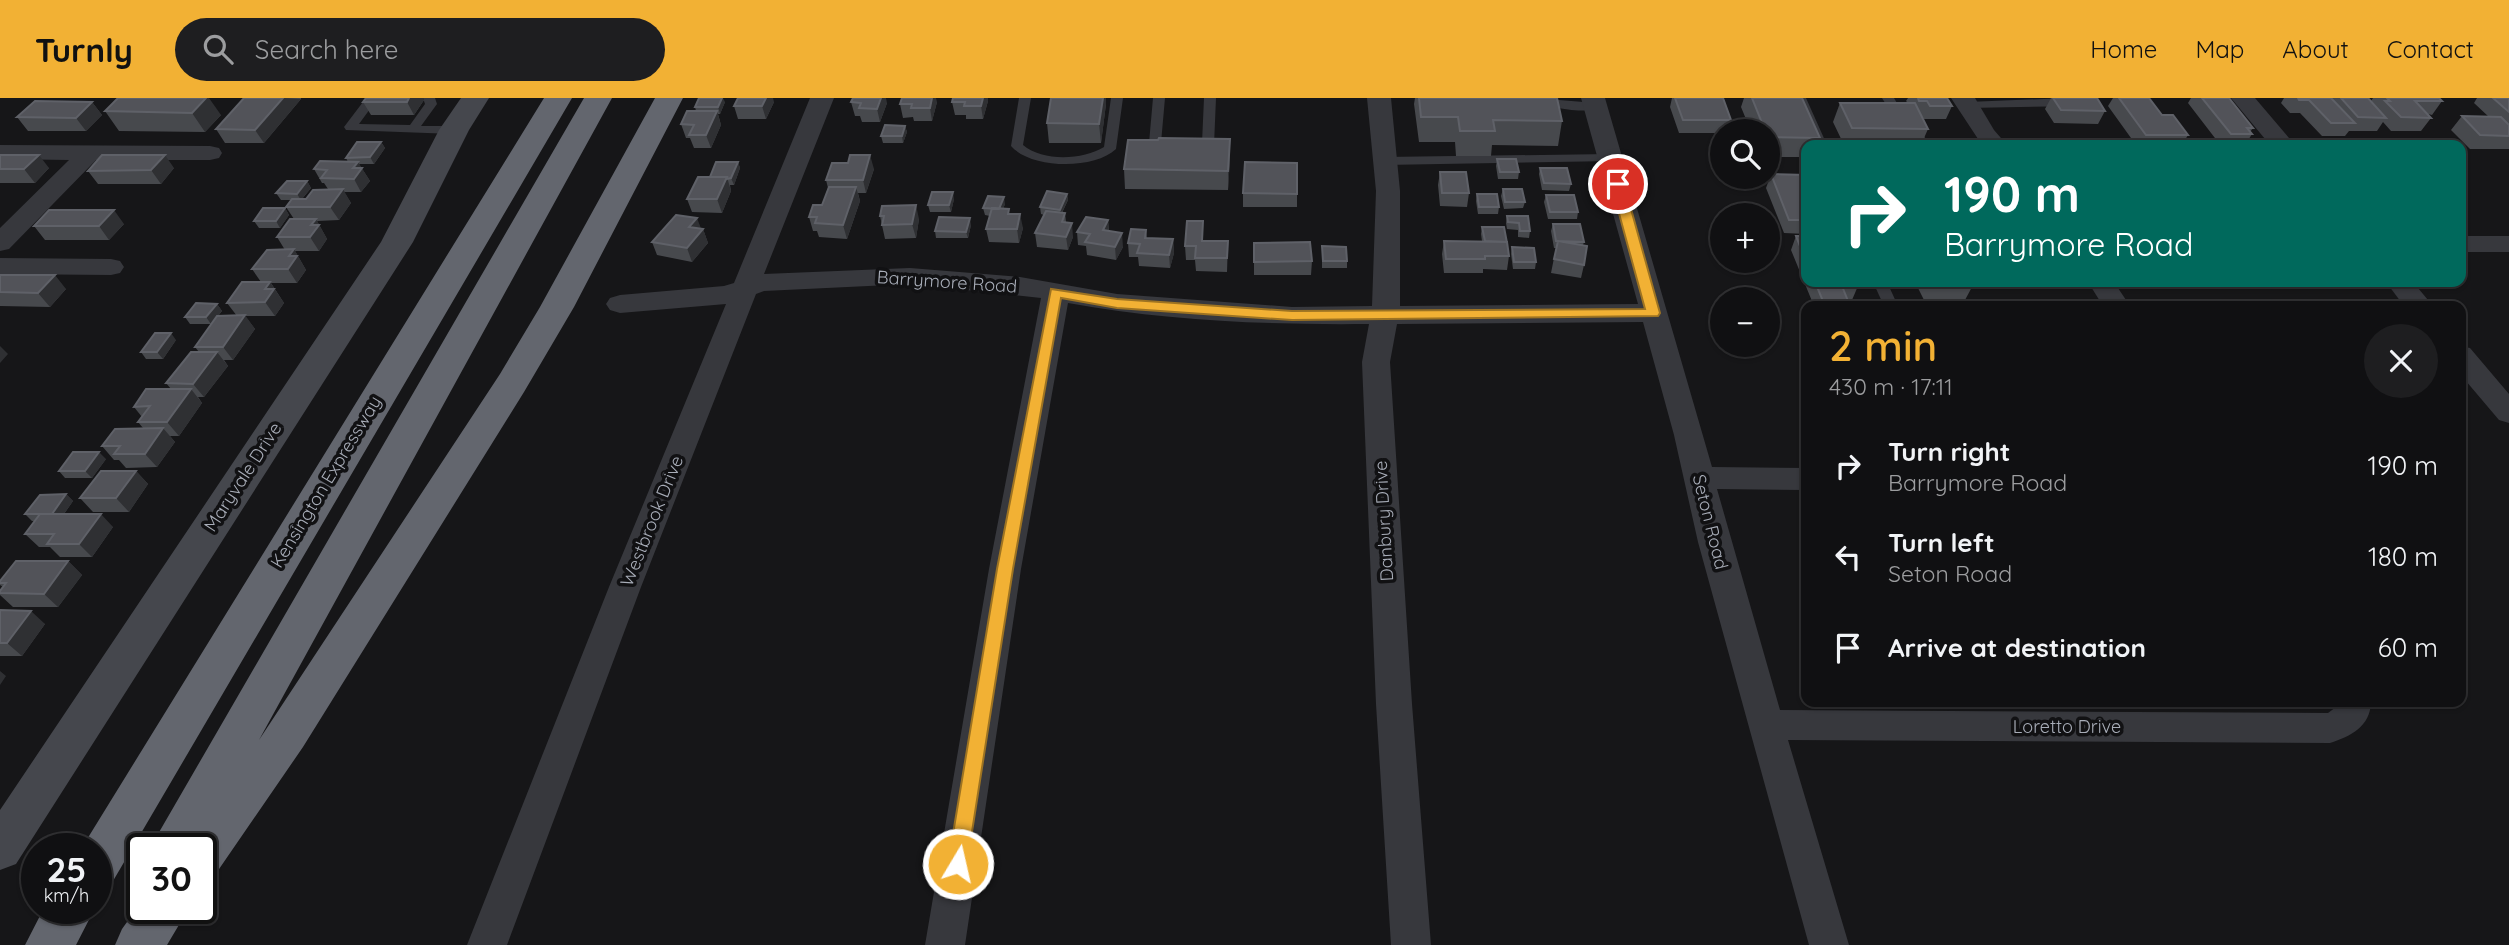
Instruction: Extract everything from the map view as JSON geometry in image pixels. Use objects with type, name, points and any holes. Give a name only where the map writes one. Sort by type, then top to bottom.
[{"type":"highway","points":[[217,834],[288,734],[512,383],[557,307],[669,98]]},
{"type":"highway","name":"Kensington Expressway","points":[[112,839],[552,107]]},
{"type":"highway","points":[[183,833],[592,108]]},
{"type":"highway","points":[[49,945],[61,924]]},
{"type":"highway","points":[[120,945],[132,924]]},
{"type":"highway","points":[[139,945],[154,924]]},
{"type":"street","name":"Maryvale Drive","points":[[0,849],[397,242],[454,130],[475,98]]},
{"type":"street","name":"Westbrook Drive","points":[[487,945],[625,587],[822,98]]},
{"type":"street","name":"Danbury Drive","points":[[1379,98],[1388,191],[1384,315],[1376,362],[1394,704],[1411,945]]},
{"type":"street","points":[[2243,98],[2279,140]]},
{"type":"street","points":[[1965,101],[1990,140]]},
{"type":"street","name":"Seton Road","points":[[1594,102],[1765,725],[1829,945]]},
{"type":"street","points":[[0,152],[210,153]]},
{"type":"street","points":[[0,243],[90,152]]},
{"type":"street","points":[[2466,244],[2509,244]]},
{"type":"street","points":[[0,266],[111,267]]},
{"type":"street","name":"Barrymore Road","points":[[620,304],[726,295],[762,283],[910,276],[966,279],[1117,303],[1292,316],[1653,313]]},
{"type":"street","points":[[2403,287],[2415,301]]},
{"type":"street","points":[[945,945],[1005,569],[1056,293]]},
{"type":"street","points":[[2466,362],[2509,413]]},
{"type":"street","points":[[1699,478],[1801,479]]},
{"type":"street","name":"Loretto Drive","points":[[1765,725],[2330,728],[2345,723],[2354,707]]},
{"type":"lane","points":[[372,98],[350,127],[454,130]]},
{"type":"lane","points":[[413,129],[431,104],[429,98]]},
{"type":"lane","points":[[1025,98],[1017,146],[1020,152],[1031,156],[1078,159],[1104,155],[1110,149],[1117,98]]},
{"type":"lane","points":[[1159,98],[1155,143],[1157,148],[1181,150],[1202,149],[1208,145],[1210,98]]},
{"type":"lane","points":[[1540,98],[1569,106],[1594,102]]},
{"type":"lane","points":[[1800,98],[1819,140]]},
{"type":"lane","points":[[1888,98],[1899,117],[1911,122],[1920,140]]},
{"type":"lane","points":[[1965,101],[2077,103],[2074,98]]},
{"type":"lane","points":[[1384,161],[1610,158]]},
{"type":"building","points":[[118,98],[206,98],[192,113],[105,111]]},
{"type":"building","points":[[244,98],[283,98],[255,130],[216,129]]},
{"type":"building","points":[[366,98],[409,98],[407,102],[363,102]]},
{"type":"building","points":[[699,98],[722,98],[718,107],[695,107]]},
{"type":"building","points":[[738,98],[766,98],[762,106],[734,106]]},
{"type":"building","points":[[853,98],[881,98],[877,109],[859,108],[861,103],[851,102]]},
{"type":"building","points":[[902,98],[932,98],[930,108],[911,108],[912,104],[900,104]]},
{"type":"building","points":[[953,98],[983,98],[981,106],[964,106],[965,102],[952,102]]},
{"type":"building","points":[[1051,98],[1103,98],[1099,124],[1047,123]]},
{"type":"building","points":[[1419,98],[1557,98],[1562,121],[1493,120],[1495,131],[1460,131],[1458,117],[1421,117]]},
{"type":"building","points":[[1675,98],[1723,98],[1731,119],[1710,120],[1683,120]]},
{"type":"building","points":[[1752,98],[1802,98],[1820,138],[1780,137],[1780,119],[1760,119]]},
{"type":"building","points":[[1918,98],[1947,98],[1952,106],[1930,106],[1927,101],[1919,101]]},
{"type":"building","points":[[2053,98],[2097,98],[2105,111],[2061,110]]},
{"type":"building","points":[[2119,98],[2149,98],[2162,115],[2173,115],[2188,135],[2146,135]]},
{"type":"building","points":[[2202,98],[2229,98],[2253,128],[2247,128],[2252,134],[2231,134]]},
{"type":"building","points":[[2298,98],[2331,98],[2355,123],[2331,123],[2309,100]]},
{"type":"building","points":[[2341,98],[2368,98],[2386,118],[2358,117]]},
{"type":"building","points":[[2387,98],[2439,98],[2442,101],[2415,101],[2431,118],[2401,117],[2385,101],[2390,101]]},
{"type":"building","points":[[2493,98],[2509,98],[2509,112]]},
{"type":"building","points":[[35,101],[92,102],[76,118],[17,117]]},
{"type":"building","points":[[1840,103],[1915,103],[1928,129],[1852,128]]},
{"type":"building","points":[[687,111],[717,111],[706,135],[689,135],[694,125],[681,124]]},
{"type":"building","points":[[2462,116],[2501,117],[2509,125],[2509,136],[2480,135]]},
{"type":"building","points":[[885,125],[905,126],[902,136],[881,136]]},
{"type":"building","points":[[1230,139],[1228,171],[1124,169],[1128,140]]},
{"type":"building","points":[[357,142],[381,142],[370,157],[346,158]]},
{"type":"building","points":[[0,155],[39,155],[24,169],[0,169]]},
{"type":"building","points":[[102,155],[165,155],[151,170],[88,171]]},
{"type":"building","points":[[850,155],[870,155],[863,180],[826,180],[832,163],[848,163]]},
{"type":"building","points":[[1497,159],[1516,159],[1519,172],[1500,172]]},
{"type":"building","points":[[320,161],[358,162],[353,168],[362,168],[354,179],[321,178],[327,170],[314,169]]},
{"type":"building","points":[[716,162],[738,162],[731,178],[726,179],[727,177],[710,177]]},
{"type":"building","points":[[1245,162],[1297,163],[1297,194],[1243,193]]},
{"type":"building","points":[[1540,168],[1567,168],[1571,184],[1544,183]]},
{"type":"building","points":[[1440,172],[1466,172],[1469,193],[1442,193]]},
{"type":"building","points":[[1780,174],[1801,175],[1801,220],[1789,220],[1777,189],[1780,189]]},
{"type":"building","points":[[698,177],[727,177],[717,199],[687,199]]},
{"type":"building","points":[[287,181],[307,181],[297,194],[276,193]]},
{"type":"building","points":[[829,187],[856,187],[843,225],[815,223],[817,217],[809,217],[813,205],[822,205]]},
{"type":"building","points":[[343,189],[330,207],[286,207],[292,199],[306,199],[313,190]]},
{"type":"building","points":[[1503,189],[1522,189],[1525,202],[1505,202]]},
{"type":"building","points":[[1047,191],[1067,194],[1060,210],[1040,207]]},
{"type":"building","points":[[932,192],[953,192],[949,205],[928,205]]},
{"type":"building","points":[[1477,194],[1497,194],[1499,207],[1479,207]]},
{"type":"building","points":[[1546,195],[1574,195],[1578,212],[1550,212]]},
{"type":"building","points":[[988,196],[1004,197],[999,209],[983,208]]},
{"type":"building","points":[[916,205],[912,224],[882,225],[882,206]]},
{"type":"building","points":[[263,208],[285,208],[276,221],[254,221]]},
{"type":"building","points":[[992,208],[1009,209],[1008,214],[1020,214],[1017,229],[986,229]]},
{"type":"building","points":[[49,210],[114,210],[99,226],[34,226]]},
{"type":"building","points":[[1046,211],[1065,213],[1062,222],[1072,223],[1066,237],[1035,233]]},
{"type":"building","points":[[676,215],[697,218],[689,227],[703,229],[687,248],[652,242]]},
{"type":"building","points":[[1507,216],[1528,216],[1530,231],[1520,231],[1519,223],[1508,222]]},
{"type":"building","points":[[939,217],[970,218],[966,232],[935,231]]},
{"type":"building","points":[[1086,217],[1108,220],[1103,230],[1122,233],[1115,247],[1085,242],[1090,234],[1077,232]]},
{"type":"building","points":[[290,219],[316,219],[311,225],[319,225],[310,237],[277,237]]},
{"type":"building","points":[[1187,221],[1203,221],[1202,241],[1228,241],[1227,258],[1195,258],[1196,246],[1185,246]]},
{"type":"building","points":[[1553,224],[1580,224],[1584,242],[1556,241]]},
{"type":"building","points":[[1482,227],[1504,227],[1507,242],[1485,241]]},
{"type":"building","points":[[1131,229],[1146,230],[1145,238],[1173,239],[1169,255],[1137,253],[1140,244],[1128,243]]},
{"type":"building","points":[[1796,236],[1801,236],[1801,248]]},
{"type":"building","points":[[1444,241],[1507,242],[1509,256],[1446,259]]},
{"type":"building","points":[[1558,241],[1587,246],[1584,265],[1554,259]]},
{"type":"building","points":[[1310,242],[1312,261],[1254,262],[1254,243]]},
{"type":"building","points":[[1322,246],[1346,247],[1347,261],[1323,261]]},
{"type":"building","points":[[1512,247],[1534,248],[1536,262],[1514,262]]},
{"type":"building","points":[[294,249],[289,256],[297,256],[288,269],[252,269],[267,250]]},
{"type":"building","points":[[0,275],[55,275],[38,293],[0,292]]},
{"type":"building","points":[[242,282],[270,282],[265,289],[274,289],[265,302],[227,303]]},
{"type":"building","points":[[1817,287],[1842,287],[1848,301],[1823,301]]},
{"type":"building","points":[[196,303],[217,304],[206,317],[185,317]]},
{"type":"building","points":[[245,315],[223,347],[195,347],[217,316]]},
{"type":"building","points":[[155,333],[171,333],[157,352],[141,352]]},
{"type":"building","points":[[191,352],[217,352],[193,384],[166,383]]},
{"type":"building","points":[[146,389],[191,389],[167,422],[138,422],[150,406],[134,407]]},
{"type":"building","points":[[163,428],[145,454],[114,454],[120,446],[102,446],[115,429]]},
{"type":"building","points":[[73,452],[99,452],[85,471],[59,471]]},
{"type":"building","points":[[101,471],[136,471],[116,498],[80,498]]},
{"type":"building","points":[[66,494],[52,514],[25,514],[40,495]]},
{"type":"building","points":[[40,514],[101,514],[79,544],[47,544],[54,534],[25,534]]},
{"type":"building","points":[[16,561],[68,561],[44,594],[0,593],[6,583],[0,581]]},
{"type":"building","points":[[0,610],[31,611],[7,643],[0,643]]},
{"type":"route","points":[[958,864],[1005,569],[1056,293],[1117,303],[1292,316],[1653,313],[1618,184]]}]
